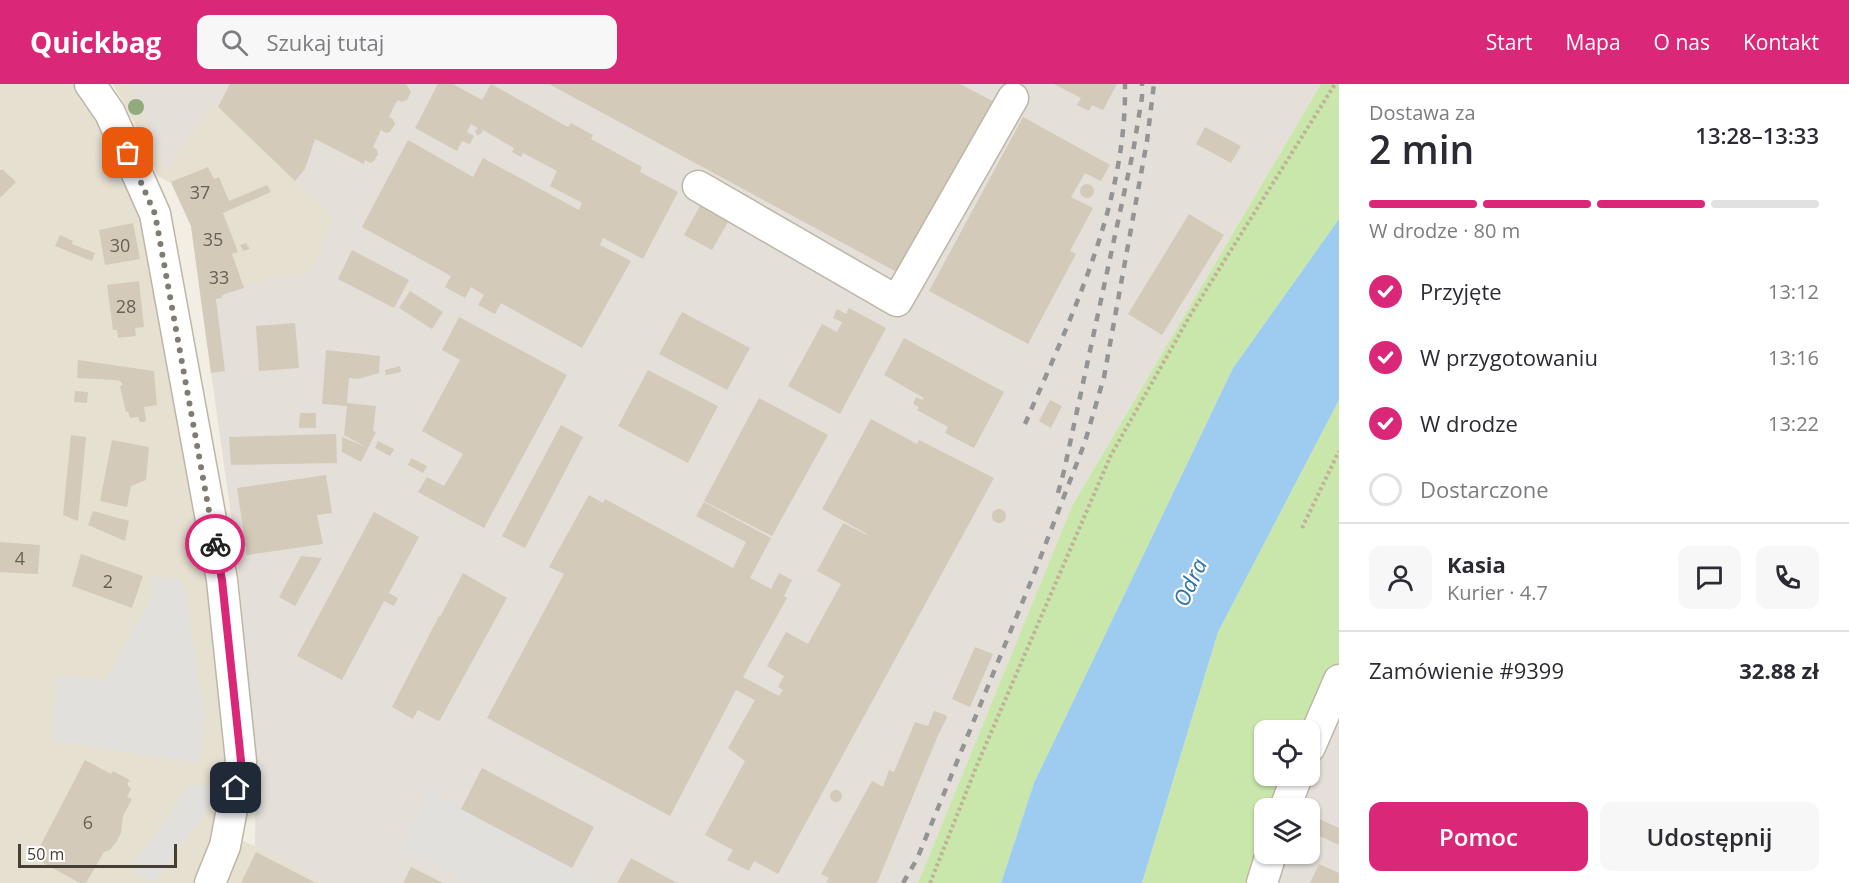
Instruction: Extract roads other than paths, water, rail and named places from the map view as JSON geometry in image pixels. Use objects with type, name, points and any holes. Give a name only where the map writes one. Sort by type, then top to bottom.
[{"type":"street","points":[[90,84],[110,113],[155,214],[222,580],[241,761],[225,846],[210,883]]},
{"type":"street","points":[[698,186],[897,302],[1013,98]]},
{"type":"street","points":[[1320,724],[1339,680]]},
{"type":"street","points":[[1262,883],[1268,864]]},
{"type":"water","name":"Odra","points":[[1339,219],[1339,400],[1218,632],[1142,883],[1001,883],[1034,783],[1233,368]]},
{"type":"railway","points":[[1025,424],[1077,301],[1106,216],[1117,173],[1123,129],[1125,84]]},
{"type":"railway","points":[[1058,493],[1133,152],[1142,84]]},
{"type":"railway","points":[[903,883],[917,859],[1034,574],[1085,442],[1104,377],[1147,141],[1154,84]]}]
